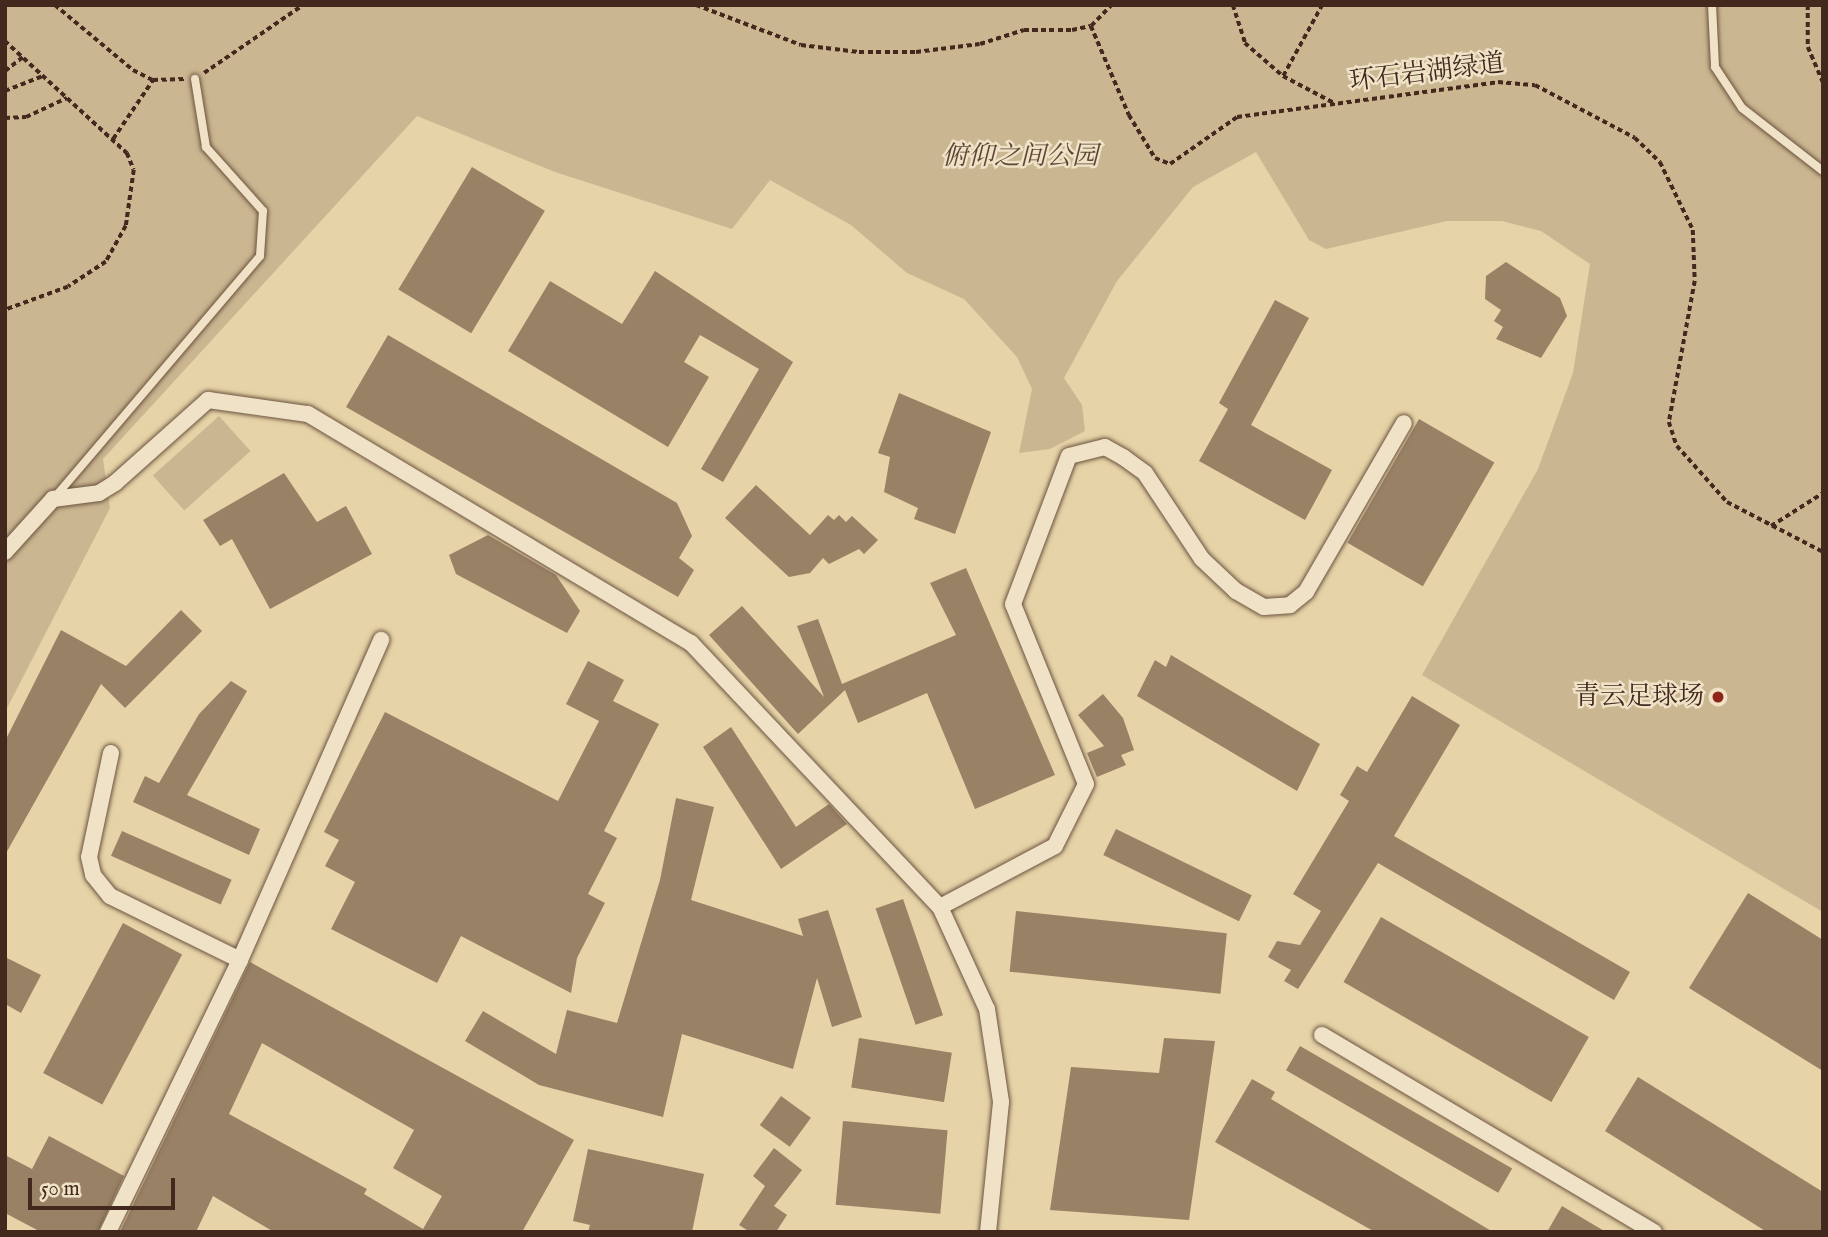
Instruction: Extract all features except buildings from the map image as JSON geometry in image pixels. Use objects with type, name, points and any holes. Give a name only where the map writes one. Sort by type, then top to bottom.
[{"type":"street","points":[[5,552],[54,499],[99,493],[115,483],[208,400],[308,414],[691,643],[940,907],[987,1009],[1001,1102],[988,1232]]},
{"type":"street","points":[[940,907],[1055,846],[1086,784],[1013,604],[1069,456],[1105,447],[1123,457],[1145,473],[1202,559],[1236,591],[1264,607],[1290,605],[1306,592],[1404,423]]},
{"type":"street","points":[[108,1232],[240,960],[381,640]]},
{"type":"street","points":[[111,753],[89,857],[93,875],[110,895],[240,960]]},
{"type":"street","points":[[1322,1035],[1654,1232]]},
{"type":"lane","points":[[1712,5],[1715,67],[1735,98],[1823,171]]},
{"type":"lane","points":[[54,499],[244,283],[260,256],[263,211],[206,147],[195,79]]},
{"type":"path","points":[[55,5],[117,59],[153,80],[195,79],[303,5]]},
{"type":"path","points":[[696,5],[800,45],[859,52],[967,46],[1024,30],[1091,26],[1111,5]]},
{"type":"path","points":[[1234,5],[1245,43],[1283,76],[1335,104]]},
{"type":"path","points":[[1283,76],[1322,5]]},
{"type":"path","points":[[1808,5],[1808,47],[1823,82]]},
{"type":"path","name":"环石岩湖绿道","points":[[1091,26],[1129,115],[1155,158],[1170,164],[1237,117],[1521,81],[1635,138],[1660,162],[1684,202],[1697,255],[1672,393],[1669,422],[1677,446],[1727,502],[1770,527],[1823,552]]},
{"type":"path","points":[[5,41],[113,139],[134,170],[117,247],[89,276],[5,310]]},
{"type":"path","points":[[5,71],[23,57]]},
{"type":"path","points":[[5,90],[43,76]]},
{"type":"path","points":[[113,139],[153,80]]},
{"type":"path","points":[[5,118],[26,117],[67,98]]},
{"type":"path","points":[[1770,527],[1823,493]]},
{"type":"green space","name":"俯仰之间公园","points":[[5,5],[1823,5],[1823,912],[1422,675],[1538,469],[1573,373],[1590,264],[1541,231],[1502,221],[1447,221],[1326,249],[1309,240],[1256,152],[1193,187],[1117,281],[1064,378],[1082,405],[1085,431],[1050,449],[1019,453],[1032,389],[1017,357],[964,299],[907,273],[851,225],[770,180],[732,229],[555,172],[417,116],[103,459],[110,508],[5,712]]},
{"type":"green space","points":[[219,416],[250,451],[184,510],[153,476]]},
{"type":"place","name":"青云足球场","points":[[1718,697]]}]
